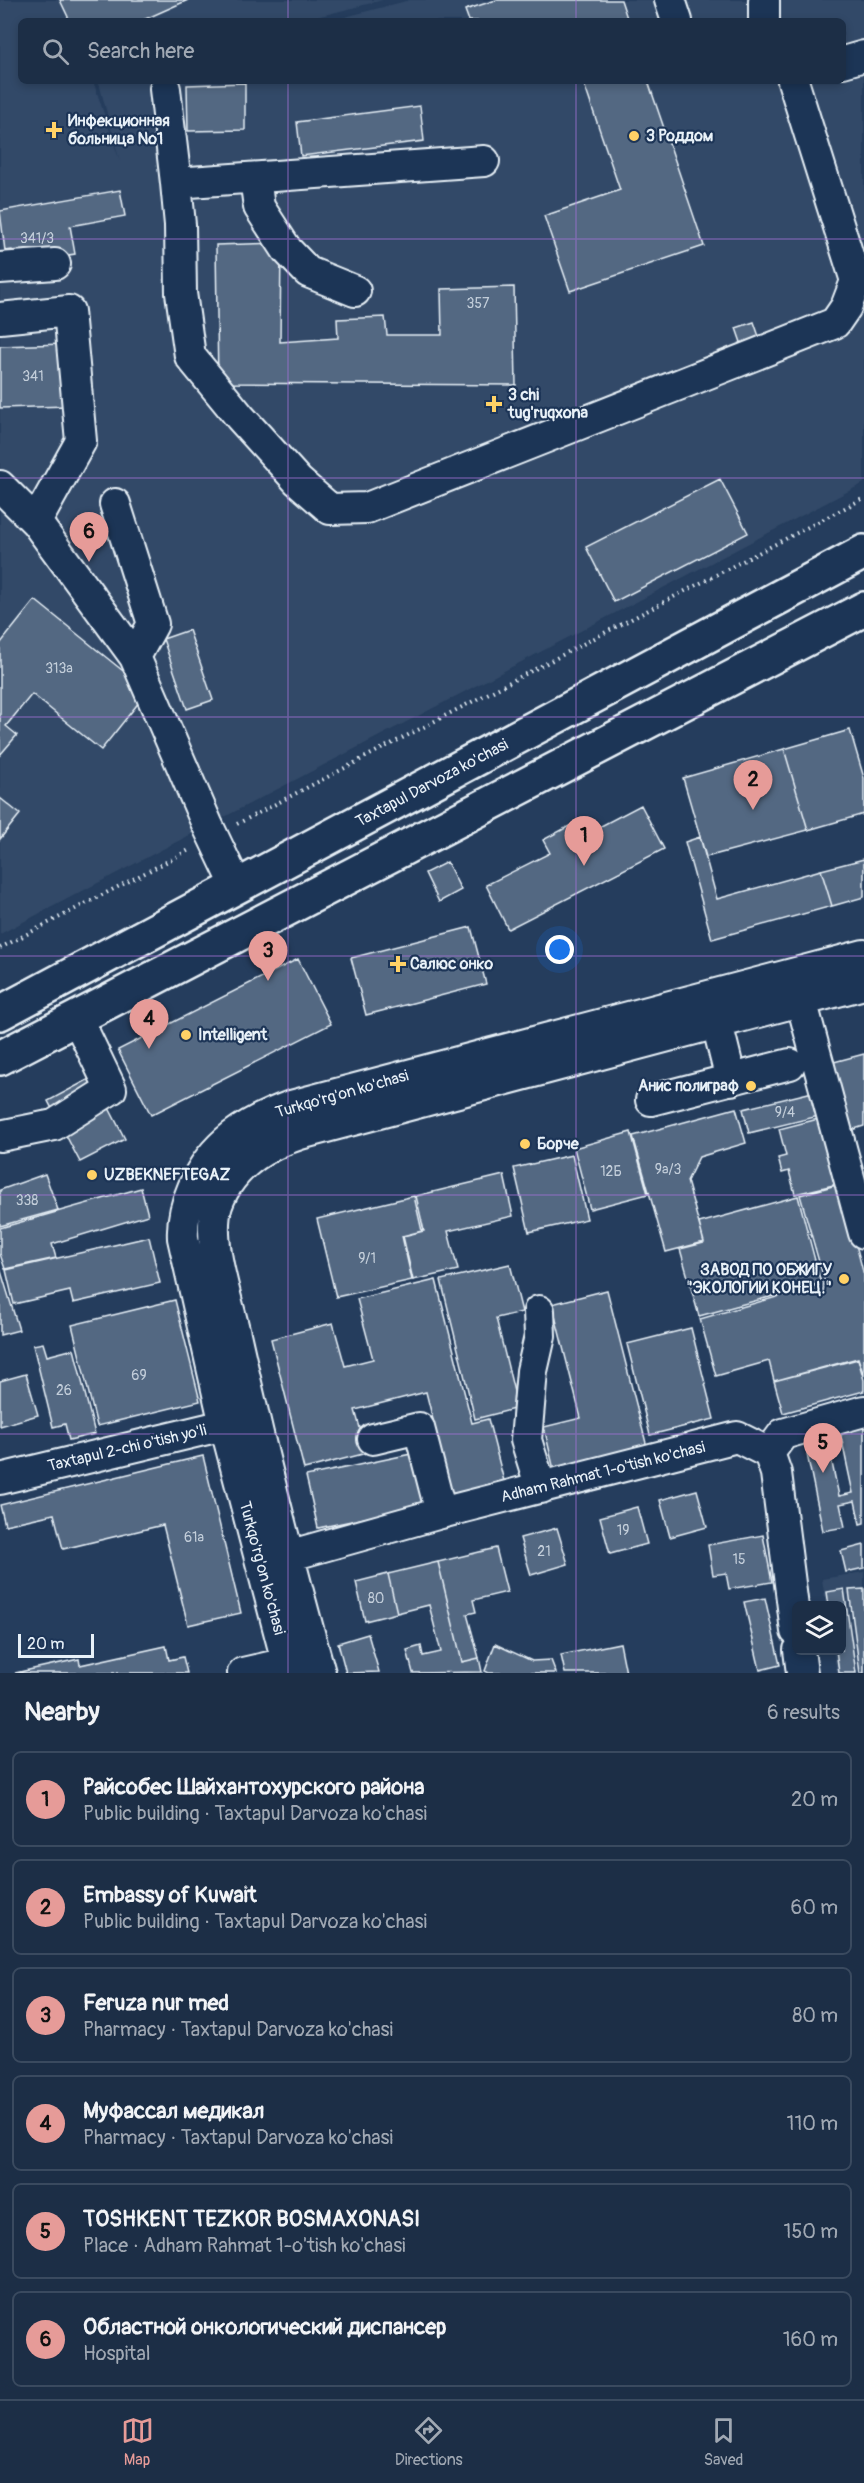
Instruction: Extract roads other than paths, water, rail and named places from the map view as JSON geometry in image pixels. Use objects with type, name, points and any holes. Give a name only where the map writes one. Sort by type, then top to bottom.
[{"type":"main road","name":"Taxtapul Darvoza ko'chasi","points":[[0,1014],[864,552]]},
{"type":"main road","points":[[0,1058],[864,609]]},
{"type":"street","points":[[670,0],[676,18]]},
{"type":"street","points":[[764,0],[764,18]]},
{"type":"street","points":[[846,61],[864,56]]},
{"type":"street","points":[[165,89],[180,225],[182,293],[190,356],[240,417],[298,481],[330,509],[367,508],[835,323],[846,307],[856,281],[795,84]]},
{"type":"street","points":[[176,183],[484,161]]},
{"type":"street","points":[[255,178],[259,207],[287,250],[308,272],[355,291]]},
{"type":"street","points":[[0,268],[55,264]]},
{"type":"street","points":[[0,318],[69,311],[81,441],[36,522]]},
{"type":"street","points":[[0,486],[36,522],[135,657],[237,887]]},
{"type":"street","points":[[115,504],[153,624],[135,657]]},
{"type":"street","name":"Turkqo'rg'on ko'chasi","points":[[289,1668],[274,1560],[239,1422],[183,1227],[186,1206],[199,1174],[211,1156],[230,1137],[258,1119],[291,1106],[864,955]]},
{"type":"street","name":"Turkqo'rg'on ko'chasi","points":[[239,1422],[213,1236],[218,1205],[235,1173],[248,1160],[271,1145],[300,1134],[864,984]]},
{"type":"street","points":[[801,1000],[864,1233]]},
{"type":"street","points":[[0,1136],[54,1125],[111,1089],[77,1018]]},
{"type":"street","points":[[717,1023],[731,1080]]},
{"type":"street","points":[[651,1100],[790,1064]]},
{"type":"street","points":[[539,1311],[540,1336],[532,1371],[526,1440],[541,1488]]},
{"type":"street","points":[[792,1601],[776,1473],[770,1453],[783,1434],[864,1411]]},
{"type":"street","name":"Taxtapul 2-chi o'tish yo'li","points":[[0,1479],[239,1422]]},
{"type":"street","points":[[373,1439],[419,1428],[441,1513]]},
{"type":"street","name":"Adham Rahmat 1-o'tish ko'chasi","points":[[274,1560],[441,1513],[737,1437],[770,1453]]},
{"type":"street","name":"Turkqo'rg'on ko'chasi","points":[[274,1560],[320,1673]]},
{"type":"street","points":[[800,1655],[802,1673]]},
{"type":"street","points":[[243,1673],[289,1668]]},
{"type":"place","name":"Инфекционная больница №1","points":[[54,130]]},
{"type":"place","name":"3 Роддом","points":[[634,136]]},
{"type":"place","name":"3 chi tug'ruqxona","points":[[494,404]]},
{"type":"place","name":"Областной онкологический диспансер","points":[[89,562]]},
{"type":"place","name":"Embassy of Kuwait","points":[[753,810]]},
{"type":"place","name":"Райсобес Шайхантохурского района","points":[[584,866]]},
{"type":"place","name":"Салюс онко","points":[[398,964]]},
{"type":"place","name":"Feruza nur med","points":[[268,981]]},
{"type":"place","name":"Intelligent","points":[[186,1035]]},
{"type":"place","name":"Муфассал медикал","points":[[149,1049]]},
{"type":"place","name":"Анис полиграф","points":[[751,1086]]},
{"type":"place","name":"Борче","points":[[525,1144]]},
{"type":"place","name":"UZBEKNEFTEGAZ","points":[[92,1175]]},
{"type":"place","name":"ЗАВОД ПО ОБЖИГУ \"ЭКОЛОГИИ КОНЕЦ!\"","points":[[844,1279]]},
{"type":"place","name":"TOSHKENT TEZKOR BOSMAXONASI","points":[[823,1473]]}]
